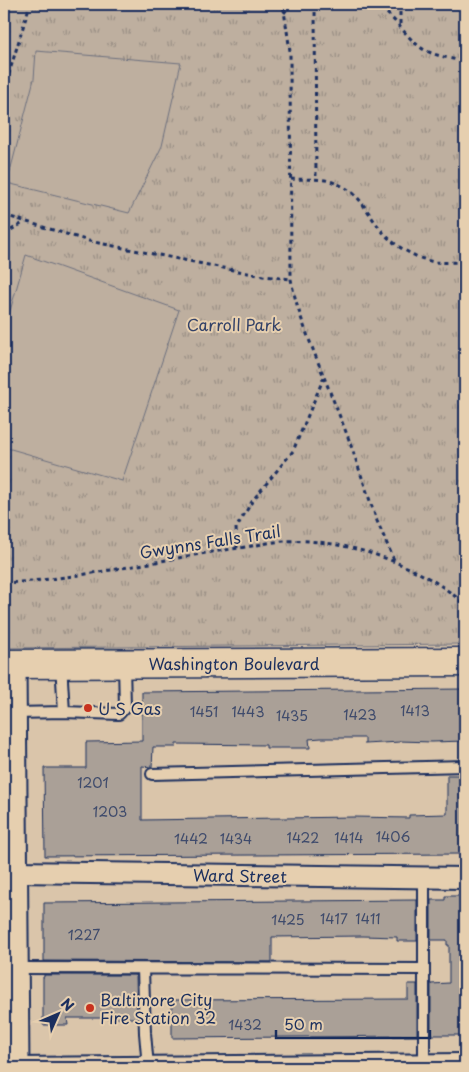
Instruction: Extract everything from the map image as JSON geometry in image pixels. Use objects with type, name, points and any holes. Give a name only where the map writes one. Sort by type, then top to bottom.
[{"type":"main road","name":"Washington Boulevard","points":[[8,664],[465,662]]},
{"type":"street","points":[[8,664],[13,713],[16,1068],[465,1064]]},
{"type":"street","name":"Ward Street","points":[[14,872],[465,878]]},
{"type":"lane","points":[[13,713],[119,714],[125,707],[124,663]]},
{"type":"lane","points":[[61,664],[64,712]]},
{"type":"lane","points":[[152,774],[465,766]]},
{"type":"lane","points":[[424,877],[424,1065]]},
{"type":"lane","points":[[15,968],[424,969]]},
{"type":"lane","points":[[143,969],[148,1067]]},
{"type":"lane","points":[[4,1068],[16,1068]]},
{"type":"path","points":[[4,90],[30,4]]},
{"type":"path","points":[[283,4],[290,51],[292,279],[295,300],[301,320],[348,437],[377,521],[394,560]]},
{"type":"path","points":[[284,13],[291,4]]},
{"type":"path","points":[[315,4],[316,180]]},
{"type":"path","points":[[374,4],[381,8],[422,48],[465,62]]},
{"type":"path","points":[[381,8],[390,4]]},
{"type":"path","points":[[400,4],[400,27]]},
{"type":"path","points":[[291,180],[328,180],[355,194],[382,231],[403,249],[435,262],[465,262]]},
{"type":"path","points":[[4,215],[89,242],[262,276],[292,279]]},
{"type":"path","points":[[4,234],[26,222]]},
{"type":"path","points":[[238,548],[236,528],[252,500],[294,451],[324,376]]},
{"type":"path","name":"Gwynns Falls Trail","points":[[4,583],[42,581],[85,575],[285,541],[324,543],[394,560],[422,574],[458,598],[465,605]]},
{"type":"green space","name":"Carroll Park","points":[[4,4],[465,4],[465,644],[4,648]]},
{"type":"green space","points":[[36,51],[181,63],[162,146],[129,213],[7,183],[34,79]]},
{"type":"green space","points":[[26,255],[179,310],[122,481],[4,447],[4,332]]},
{"type":"building","points":[[465,689],[465,741],[400,741],[365,744],[365,738],[321,738],[309,739],[310,748],[266,748],[266,745],[176,744],[176,747],[153,747],[152,767],[142,766],[142,820],[409,818],[409,815],[447,814],[447,775],[465,775],[465,854],[45,856],[44,768],[86,768],[86,742],[142,741],[142,692]]},
{"type":"building","points":[[445,896],[464,896],[465,900],[465,1035],[431,1035],[431,984],[449,983],[449,945],[447,945],[447,940],[431,940],[431,900],[445,900]]},
{"type":"building","points":[[417,900],[417,941],[397,941],[397,937],[363,936],[272,937],[272,962],[44,961],[44,903]]},
{"type":"building","name":"Baltimore City Fire Station 32","points":[[44,975],[136,975],[137,1018],[67,1018],[68,1025],[43,1025]]},
{"type":"building","points":[[408,984],[417,984],[417,1036],[172,1038],[172,1000],[408,999]]},
{"type":"place","name":"U S Gas","points":[[88,708]]},
{"type":"place","name":"Baltimore City Fire Station 32","points":[[90,1008]]}]
